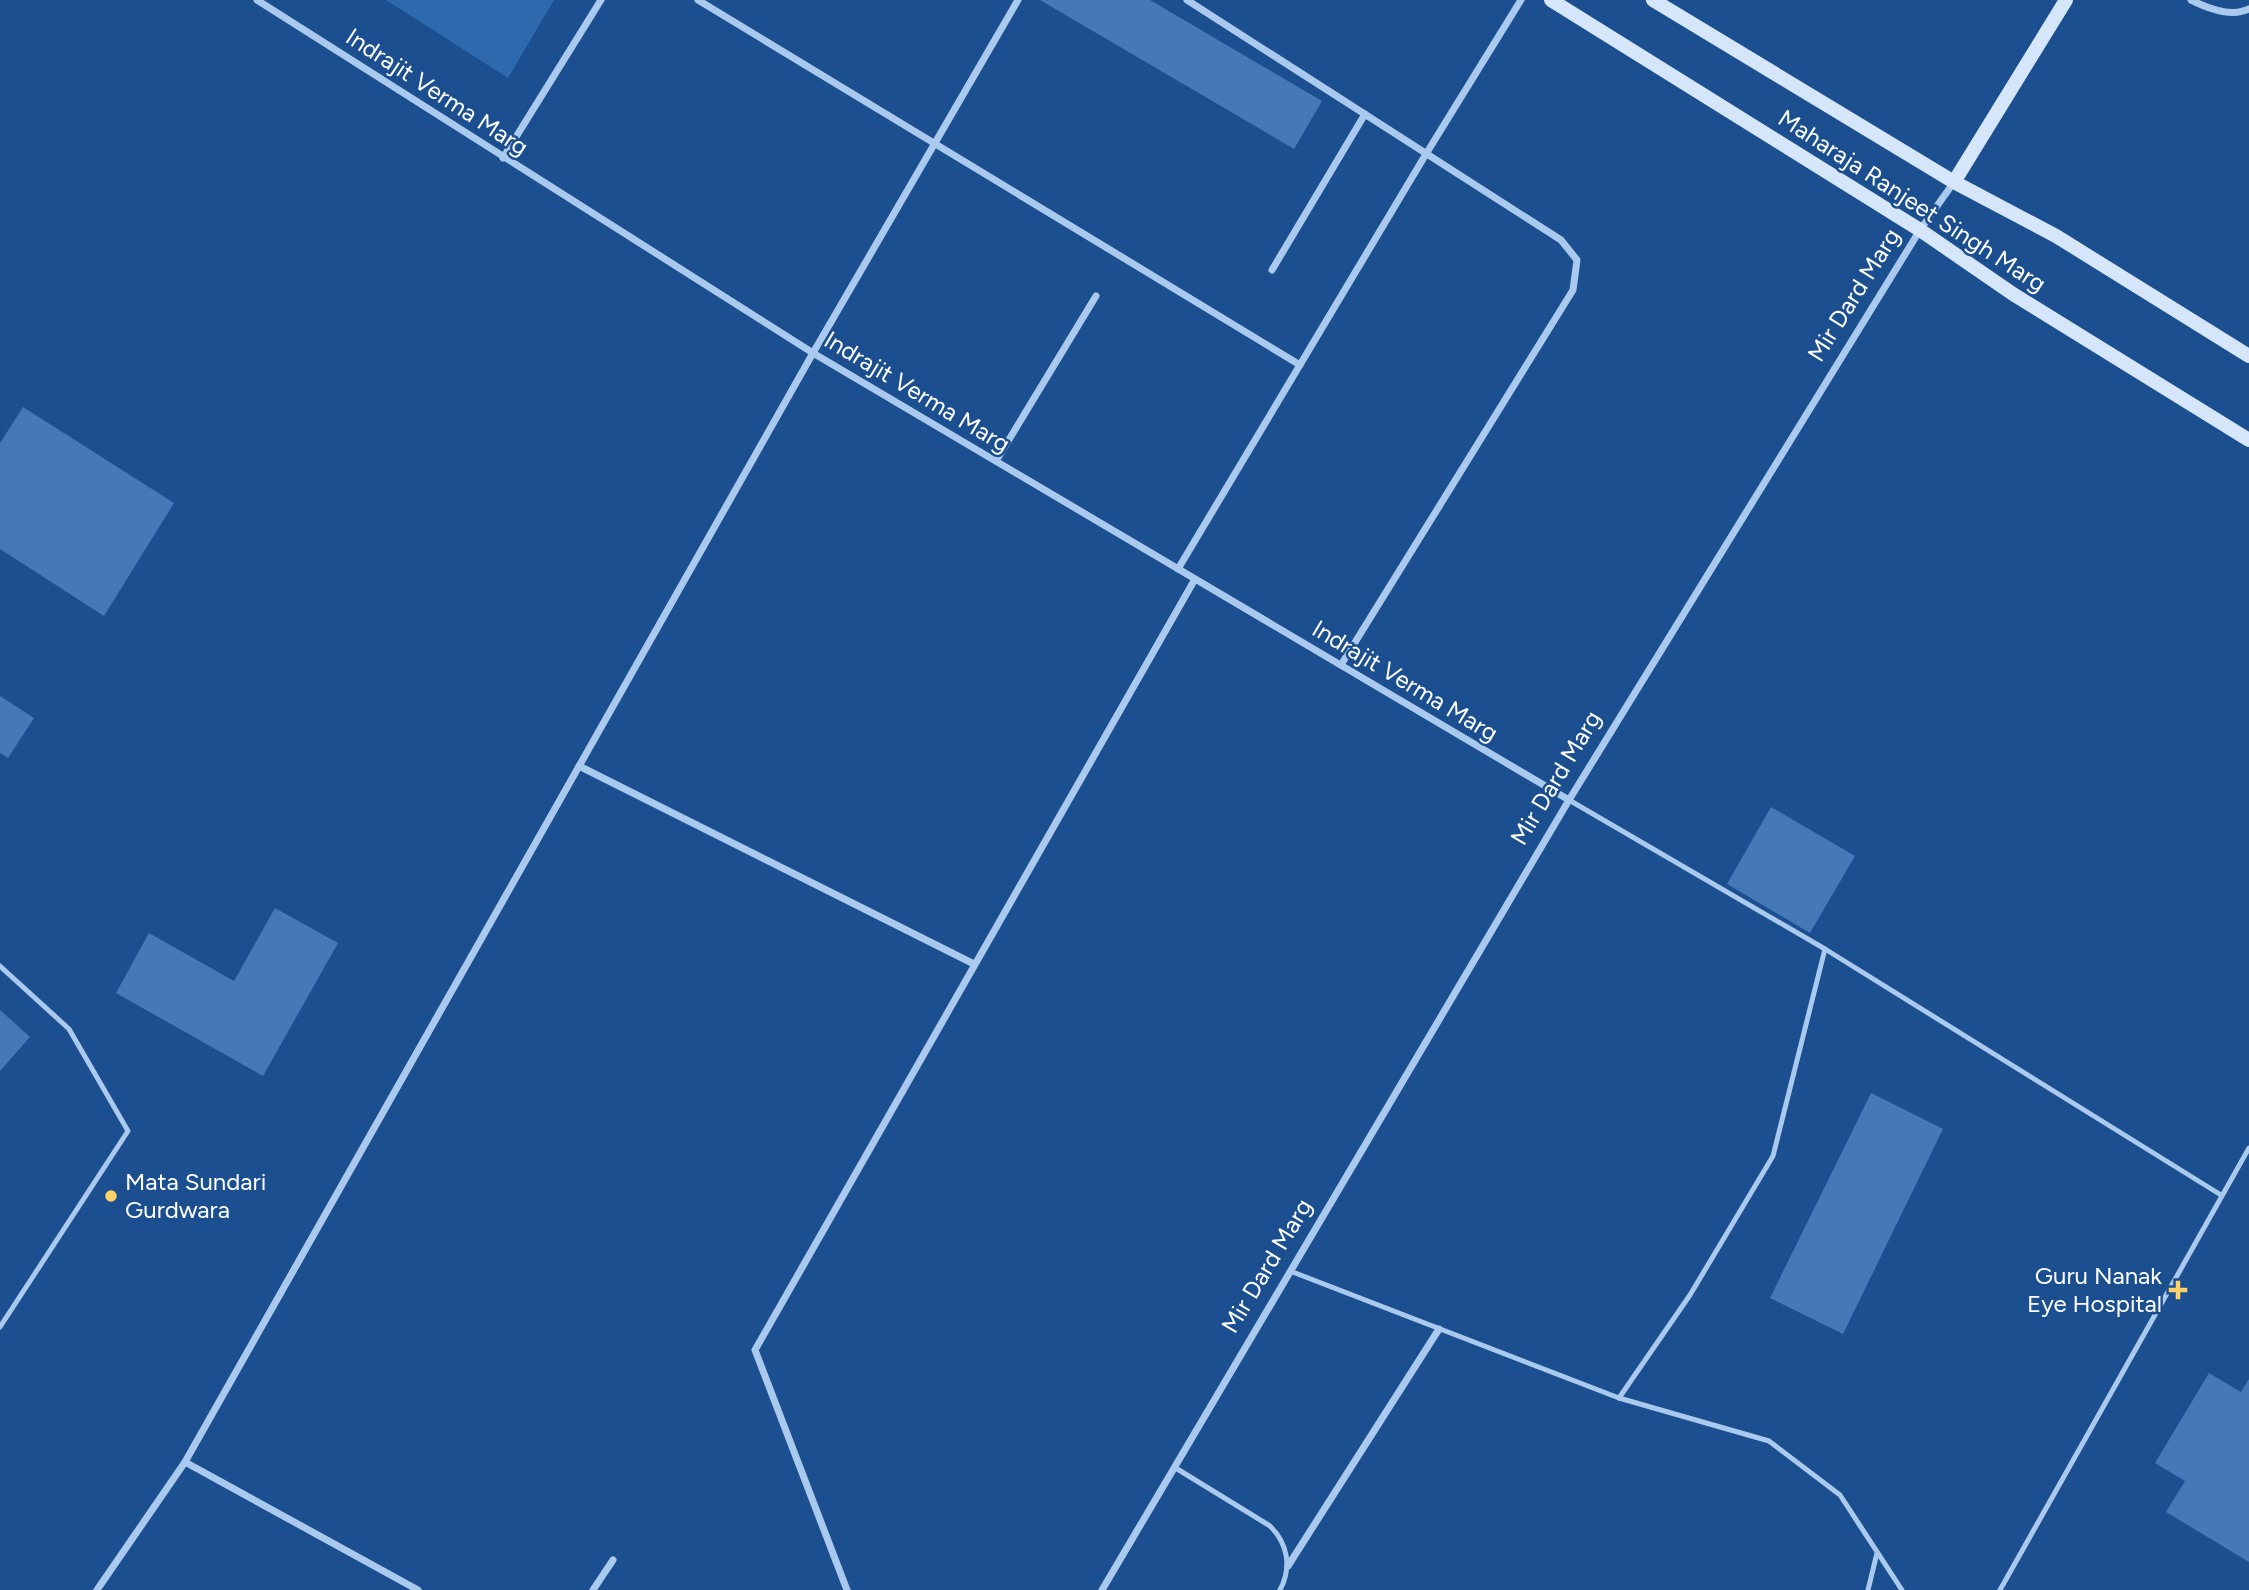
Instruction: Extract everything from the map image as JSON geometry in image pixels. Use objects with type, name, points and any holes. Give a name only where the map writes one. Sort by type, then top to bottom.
[{"type":"main road","name":"Maharaja Ranjeet Singh Marg","points":[[1551,0],[1920,230],[2013,294],[2249,440]]},
{"type":"main road","name":"Maharaja Ranjeet Singh Marg","points":[[1653,0],[1954,182],[2056,236],[2249,356]]},
{"type":"main road","name":"Mir Dard Marg","points":[[1954,182],[2066,0]]},
{"type":"street","name":"Indrajit Verma Marg","points":[[257,0],[813,353],[1569,800]]},
{"type":"street","points":[[503,158],[601,0]]},
{"type":"street","points":[[698,0],[1300,365]]},
{"type":"street","points":[[97,1590],[185,1462],[813,353],[1018,0]]},
{"type":"street","points":[[1187,0],[1560,240],[1577,260],[1573,290],[1341,665]]},
{"type":"street","points":[[1178,569],[1426,153],[1521,0]]},
{"type":"street","points":[[2191,0],[2207,8],[2241,13],[2249,9]]},
{"type":"street","points":[[1272,270],[1365,114]]},
{"type":"street","name":"Mir Dard Marg","points":[[1102,1590],[1569,800],[1920,230],[1954,182]]},
{"type":"street","points":[[996,461],[1096,296]]},
{"type":"street","points":[[847,1590],[755,1350],[1195,579]]},
{"type":"street","points":[[579,766],[974,964]]},
{"type":"street","points":[[1288,1566],[1439,1329]]},
{"type":"street","points":[[185,1462],[418,1590]]},
{"type":"street","points":[[593,1590],[613,1560]]},
{"type":"lane","points":[[1569,800],[1825,949],[2221,1195]]},
{"type":"lane","points":[[1619,1398],[1690,1294],[1773,1156],[1825,949]]},
{"type":"lane","points":[[0,966],[69,1029],[128,1131],[0,1327]]},
{"type":"lane","points":[[2000,1590],[2249,1148]]},
{"type":"lane","points":[[1290,1271],[1619,1398],[1769,1441],[1840,1496],[1902,1590]]},
{"type":"lane","points":[[1174,1467],[1279,1534],[1286,1547],[1288,1566],[1280,1590]]},
{"type":"lane","points":[[1868,1590],[1877,1553]]},
{"type":"shaded area","points":[[386,0],[554,0],[508,78]]},
{"type":"building","points":[[1040,0],[1150,0],[1322,101],[1294,149]]},
{"type":"building","points":[[23,407],[174,503],[104,616],[0,549],[0,443]]},
{"type":"building","points":[[0,696],[34,718],[8,758],[0,753]]},
{"type":"building","points":[[1771,807],[1855,856],[1810,933],[1727,884]]},
{"type":"building","points":[[275,908],[338,943],[263,1076],[116,993],[149,933],[234,981]]},
{"type":"building","points":[[0,1010],[30,1037],[0,1071]]},
{"type":"building","points":[[1871,1093],[1943,1129],[1843,1334],[1770,1298]]},
{"type":"building","points":[[2209,1373],[2241,1392],[2249,1379],[2249,1562],[2166,1512],[2185,1481],[2155,1463]]},
{"type":"place","name":"Mata Sundari Gurdwara","points":[[111,1196]]},
{"type":"place","name":"Guru Nanak Eye Hospital","points":[[2178,1290]]}]
